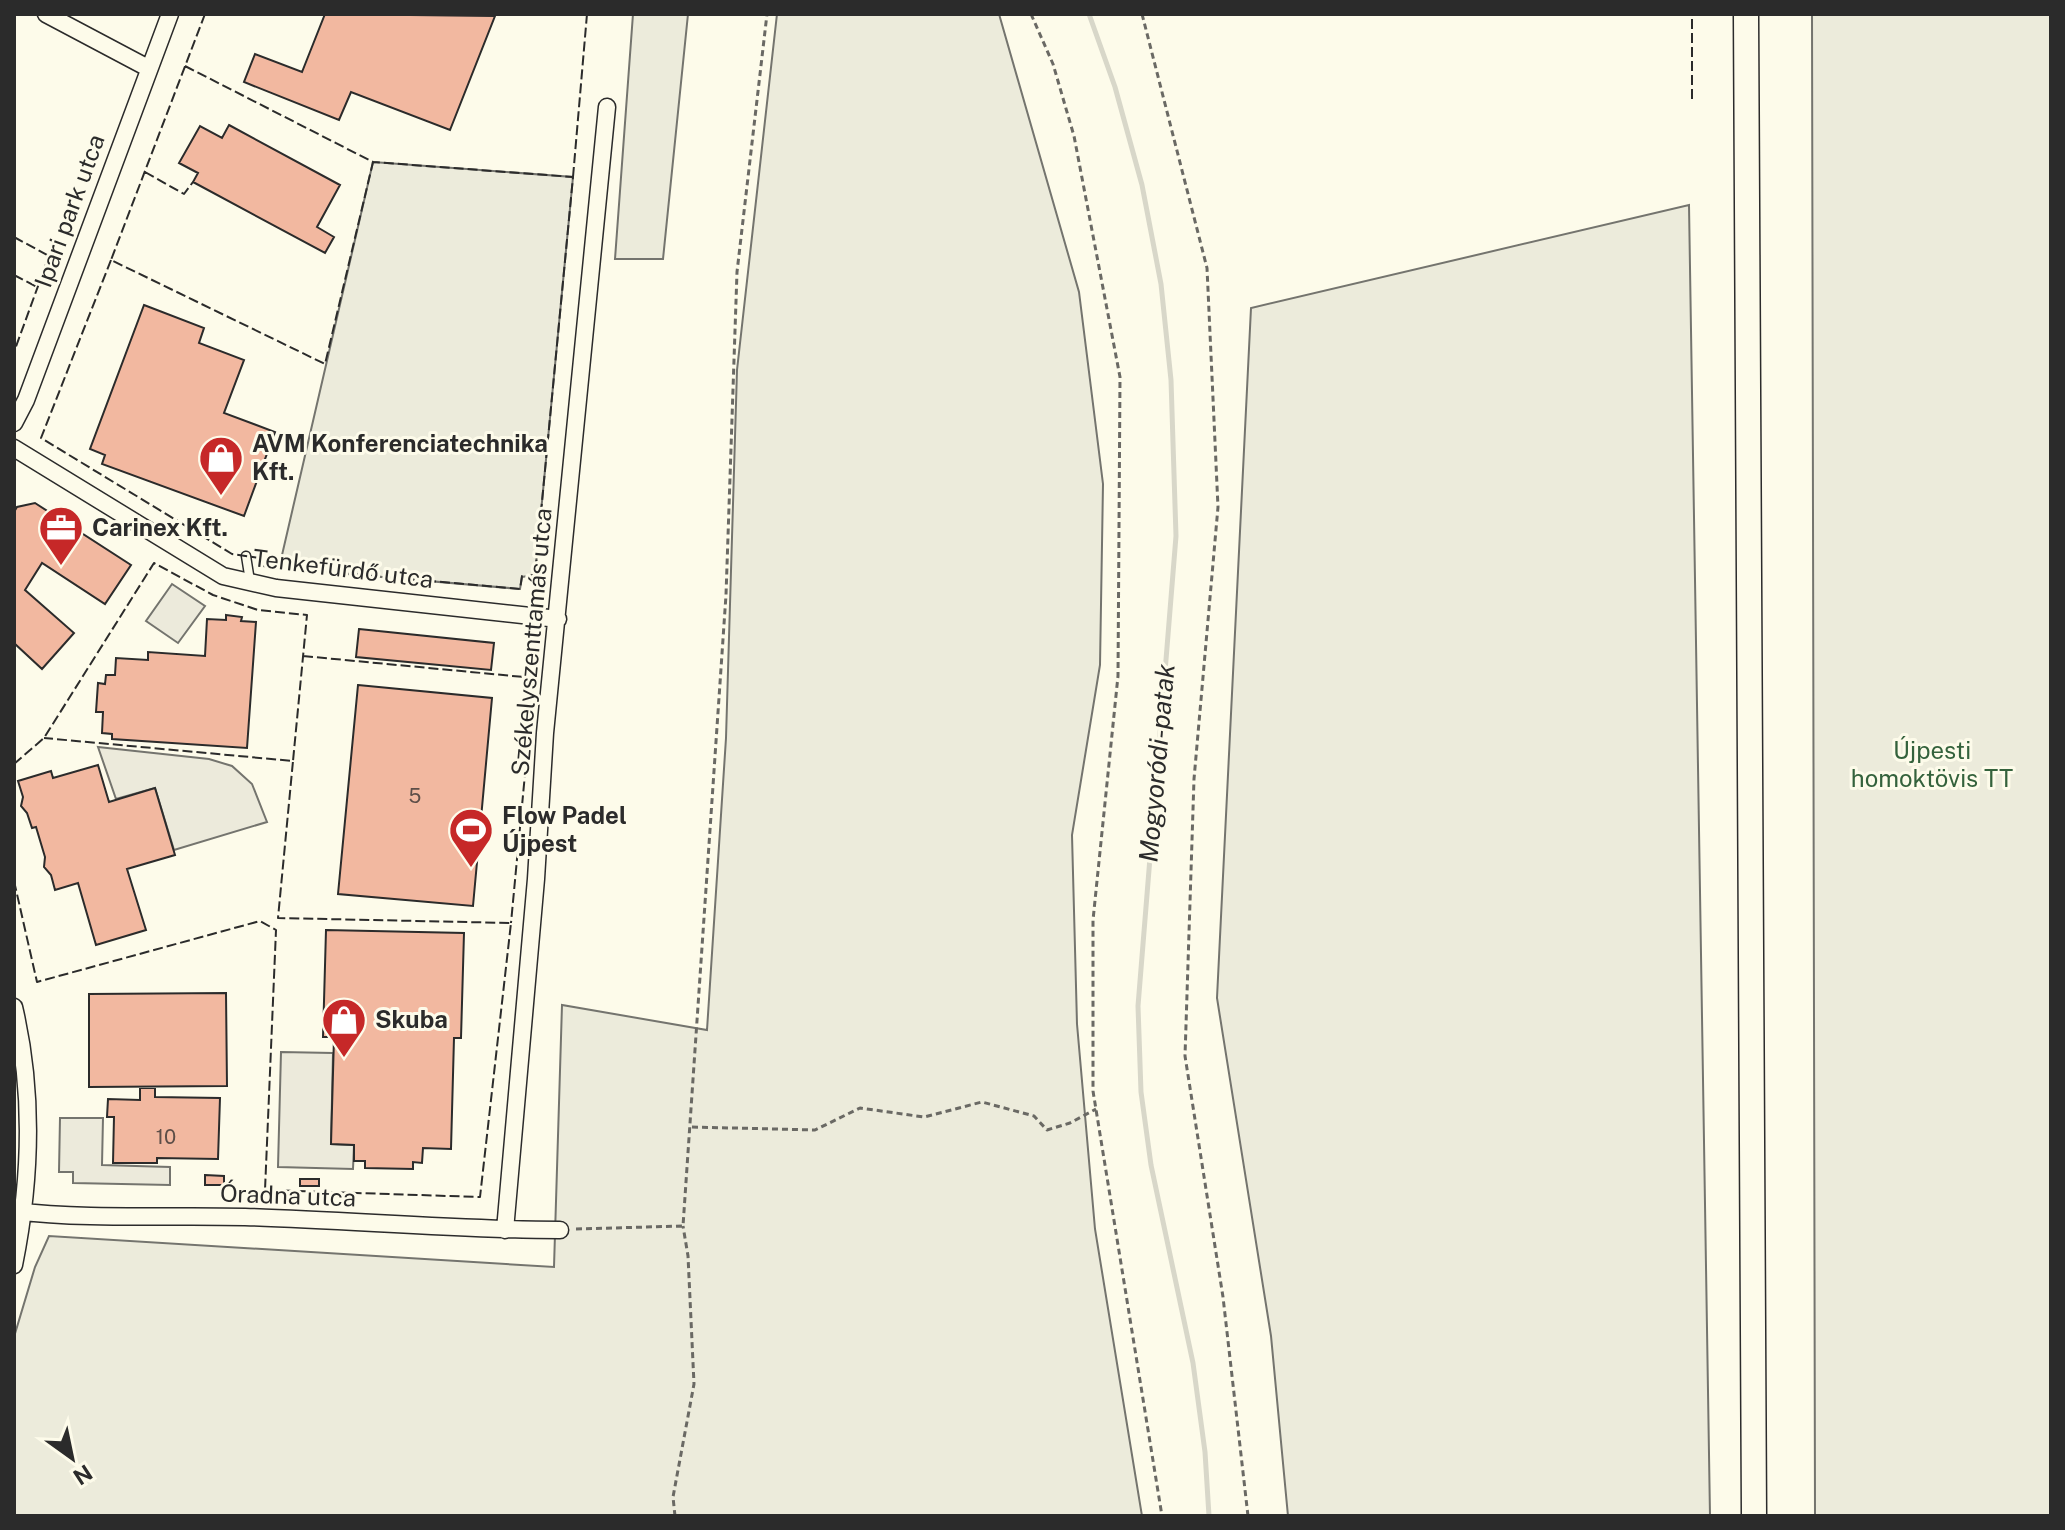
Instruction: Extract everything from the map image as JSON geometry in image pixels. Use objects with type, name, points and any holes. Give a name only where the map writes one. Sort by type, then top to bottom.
[{"type":"main road","points":[[1746,14],[1754,1516]]},
{"type":"street","points":[[46,14],[148,68]]},
{"type":"street","name":"Ipari park utca","points":[[14,423],[26,400],[170,14]]},
{"type":"street","name":"Székelyszenttamás utca","points":[[505,1230],[536,879],[545,733],[607,107]]},
{"type":"street","name":"Tenkefürdő utca","points":[[14,448],[223,576],[276,588],[558,619]]},
{"type":"street","points":[[14,1007],[27,1092],[29,1167],[19,1212],[14,1265]]},
{"type":"street","name":"Óradna utca","points":[[19,1212],[246,1217],[560,1230]]},
{"type":"lane","points":[[246,556],[250,582]]},
{"type":"path","points":[[675,1516],[673,1497],[694,1384],[688,1256],[683,1226],[726,595],[737,272],[767,14]]},
{"type":"path","points":[[1031,14],[1053,64],[1074,136],[1120,377],[1118,676],[1093,920],[1093,1091],[1162,1516]]},
{"type":"path","points":[[1142,14],[1207,268],[1218,507],[1194,779],[1185,1056],[1223,1297],[1248,1516]]},
{"type":"path","points":[[690,1127],[815,1130],[860,1108],[924,1117],[982,1102],[1034,1116],[1047,1130],[1070,1123],[1096,1109]]},
{"type":"path","points":[[560,1230],[683,1226]]},
{"type":"green space","points":[[633,14],[688,14],[663,259],[615,259]]},
{"type":"green space","points":[[777,14],[999,14],[1079,292],[1103,484],[1100,665],[1072,835],[1077,1024],[1095,1229],[1142,1516],[14,1516],[14,1337],[35,1267],[49,1236],[554,1267],[562,1005],[707,1030],[726,738],[737,370]]},
{"type":"green space","name":"Újpesti homoktövis TT","points":[[1812,14],[2051,14],[2051,1516],[1815,1516]]},
{"type":"green space","points":[[373,162],[573,177],[535,575],[522,577],[520,589],[279,568]]},
{"type":"green space","points":[[1689,205],[1710,1516],[1288,1516],[1271,1336],[1217,998],[1251,308]]},
{"type":"shaded area","points":[[172,584],[205,606],[178,643],[146,621]]},
{"type":"shaded area","points":[[98,747],[209,759],[232,766],[252,784],[267,822],[174,850],[155,788],[116,799]]},
{"type":"shaded area","points":[[281,1052],[333,1053],[331,1144],[354,1145],[353,1169],[278,1167]]},
{"type":"shaded area","points":[[60,1118],[103,1118],[102,1165],[170,1167],[170,1185],[73,1183],[73,1172],[59,1172]]},
{"type":"building","points":[[325,14],[495,16],[450,130],[351,92],[339,120],[244,82],[255,54],[302,72]]},
{"type":"building","points":[[229,125],[340,185],[317,227],[334,237],[325,253],[193,182],[198,173],[179,163],[200,126],[222,138]]},
{"type":"building","points":[[144,305],[204,328],[199,343],[244,360],[224,413],[275,432],[244,516],[102,464],[105,455],[90,449]]},
{"type":"building","points":[[35,503],[131,565],[105,604],[42,563],[25,590],[74,633],[42,669],[14,643],[14,512],[17,507]]},
{"type":"building","points":[[226,615],[242,617],[241,621],[256,622],[247,748],[112,739],[112,734],[102,733],[103,712],[96,712],[98,683],[105,684],[106,675],[115,675],[116,658],[148,660],[148,652],[205,656],[207,619],[226,620]]},
{"type":"building","points":[[359,629],[494,643],[491,670],[356,657]]},
{"type":"building","points":[[358,685],[492,698],[473,906],[338,894]]},
{"type":"building","points":[[98,765],[109,802],[155,788],[175,855],[127,869],[146,930],[96,945],[78,883],[55,890],[51,875],[44,867],[45,857],[36,827],[32,828],[21,806],[23,797],[18,781],[51,771],[53,778]]},
{"type":"building","points":[[326,930],[464,933],[461,1038],[454,1038],[451,1149],[423,1148],[422,1163],[413,1162],[413,1169],[365,1168],[365,1161],[354,1161],[354,1145],[331,1144],[334,1037],[323,1037]]},
{"type":"building","points":[[226,993],[227,1086],[89,1087],[89,994]]},
{"type":"building","points":[[140,1088],[155,1088],[155,1097],[220,1098],[218,1159],[157,1158],[157,1163],[113,1163],[114,1117],[107,1117],[108,1099],[140,1100]]},
{"type":"building","points":[[205,1175],[224,1176],[224,1185],[205,1185]]},
{"type":"building","points":[[300,1179],[319,1179],[319,1186],[300,1186]]},
{"type":"waterway","name":"Mogyoródi-patak","points":[[1089,14],[1115,87],[1142,185],[1161,284],[1171,380],[1176,536],[1138,1006],[1141,1092],[1151,1165],[1193,1363],[1205,1452],[1209,1516]]},
{"type":"fence","points":[[185,66],[373,162],[325,364],[111,260],[205,14]]},
{"type":"fence","points":[[573,177],[587,14]]},
{"type":"fence","points":[[1692,14],[1692,99]]},
{"type":"fence","points":[[111,260],[41,438],[232,554],[260,558],[262,566],[520,589],[522,576],[535,575],[573,177],[373,162]]},
{"type":"fence","points":[[145,172],[184,194],[193,182]]},
{"type":"fence","points":[[14,237],[49,256],[14,352]]},
{"type":"fence","points":[[14,275],[37,287]]},
{"type":"fence","points":[[14,764],[44,738],[154,563],[213,595],[258,610],[307,615],[293,761]]},
{"type":"fence","points":[[303,656],[534,678],[511,923]]},
{"type":"fence","points":[[14,881],[37,982],[260,921],[276,930],[265,1190],[480,1197],[511,923],[278,918],[293,761],[44,738]]},
{"type":"place","name":"AVM Konferenciatechnika Kft.","points":[[221,497]]},
{"type":"place","name":"Carinex Kft.","points":[[61,567]]},
{"type":"place","name":"Flow Padel Újpest","points":[[471,869]]},
{"type":"place","name":"Skuba","points":[[344,1059]]}]
